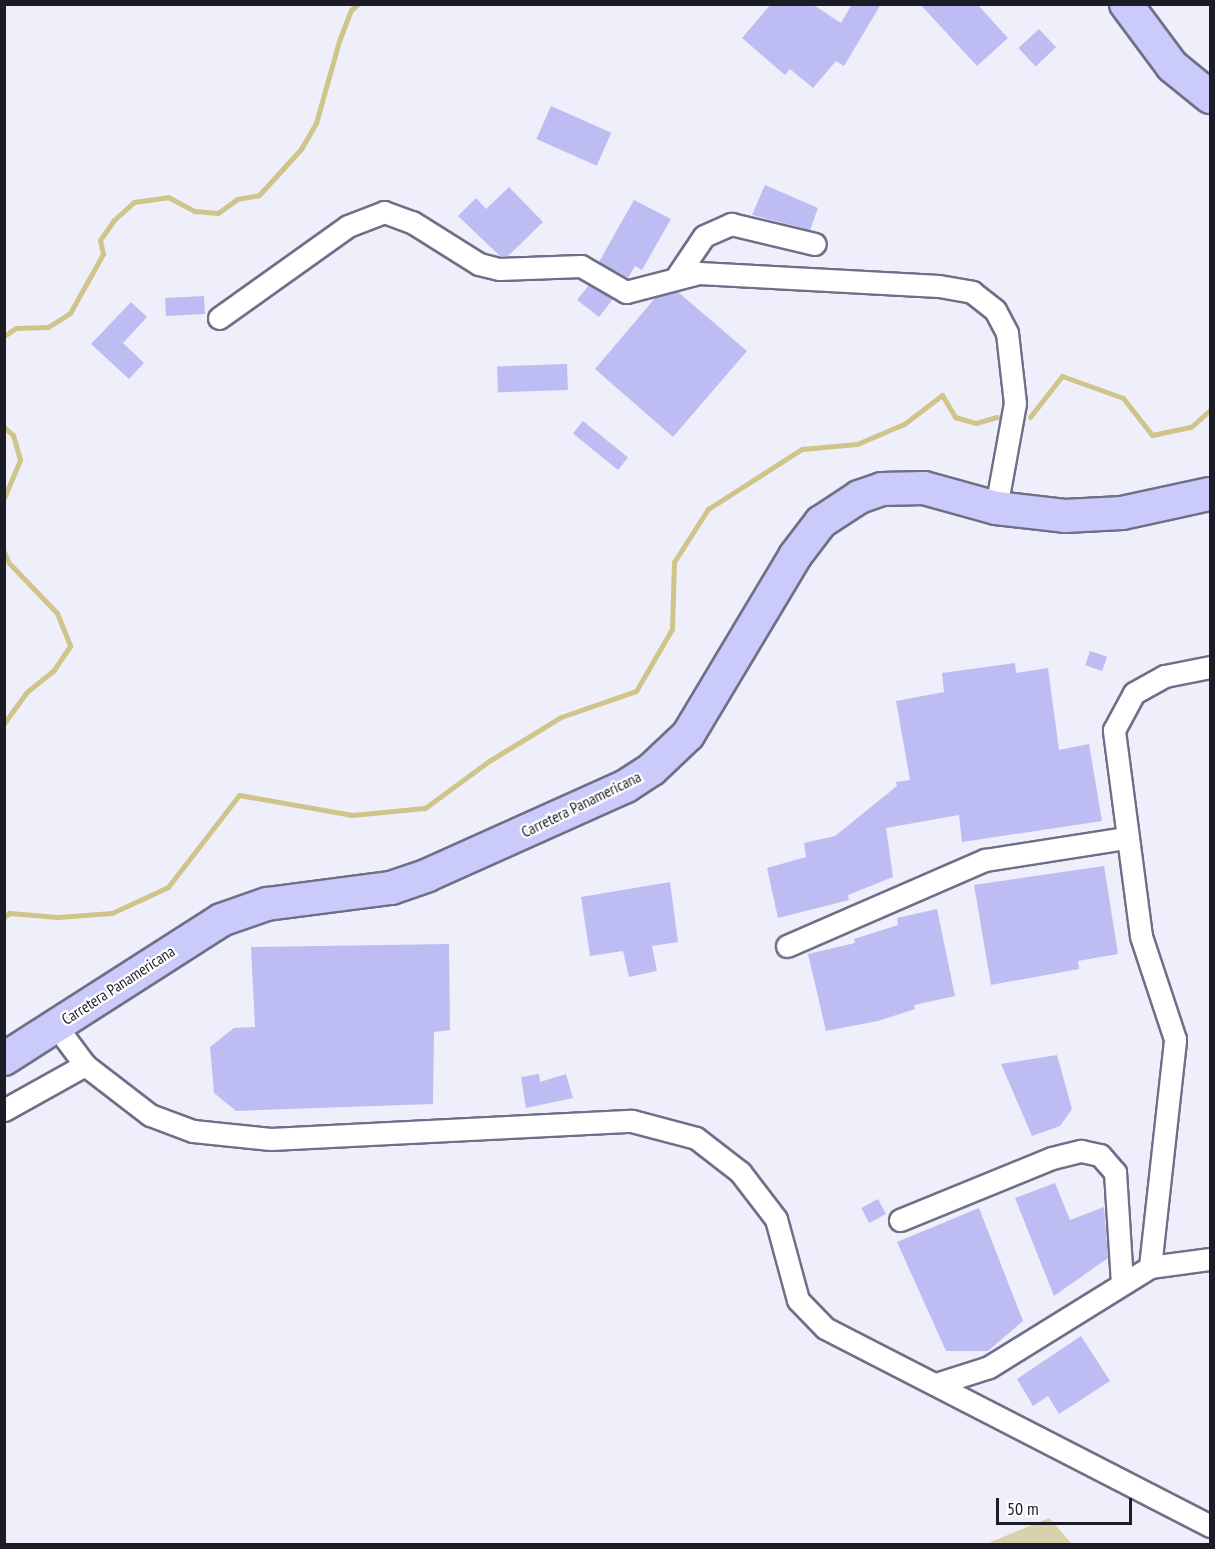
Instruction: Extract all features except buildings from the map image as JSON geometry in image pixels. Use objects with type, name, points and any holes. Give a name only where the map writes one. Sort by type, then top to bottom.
[{"type":"highway","points":[[1126,4],[1172,66],[1210,97]]},
{"type":"highway","name":"Carretera Panamericana","points":[[4,1059],[221,920],[267,904],[363,894],[410,881],[603,797],[643,774],[672,752],[704,714],[795,556],[820,522],[838,507],[882,489],[904,487],[924,488],[996,508],[1035,514],[1092,516],[1210,494]]},
{"type":"street","points":[[219,318],[348,226],[384,212],[412,222],[480,264],[499,269],[581,267],[626,292],[678,276],[711,273],[939,286],[972,292],[995,310],[1007,333],[1016,403],[996,508]]},
{"type":"street","points":[[678,276],[704,236],[731,224],[815,244]]},
{"type":"street","points":[[1150,1267],[1175,1039],[1141,936],[1125,838],[1114,730],[1134,693],[1166,676],[1210,667]]},
{"type":"street","points":[[788,946],[985,860],[1125,838]]},
{"type":"street","points":[[56,1026],[85,1065],[150,1115],[193,1131],[271,1139],[632,1121],[696,1138],[740,1172],[776,1220],[798,1299],[825,1328],[1210,1526]]},
{"type":"street","points":[[4,1110],[85,1065]]},
{"type":"street","points":[[900,1220],[1052,1158],[1081,1151],[1100,1155],[1115,1172],[1122,1283]]},
{"type":"street","points":[[936,1384],[989,1368],[1150,1267],[1210,1259]]},
{"type":"shaded area","points":[[1049,1518],[1072,1544],[986,1544]]},
{"type":"waterway","points":[[4,336],[16,328],[48,327],[70,313],[103,254],[100,240],[114,220],[134,202],[168,197],[194,211],[218,213],[237,199],[259,195],[301,149],[316,123],[339,41],[351,10],[358,4]]},
{"type":"waterway","points":[[1030,417],[1062,376],[1123,398],[1152,435],[1191,427],[1210,410]]},
{"type":"waterway","points":[[4,917],[9,913],[58,917],[112,913],[168,887],[239,795],[352,815],[425,808],[489,761],[561,717],[636,691],[672,629],[674,562],[708,509],[802,449],[857,444],[904,424],[942,395],[955,417],[976,423],[997,417]]},
{"type":"waterway","points":[[4,427],[13,435],[20,460],[4,498]]},
{"type":"waterway","points":[[4,552],[9,563],[57,613],[70,646],[54,670],[26,693],[4,723]]}]
